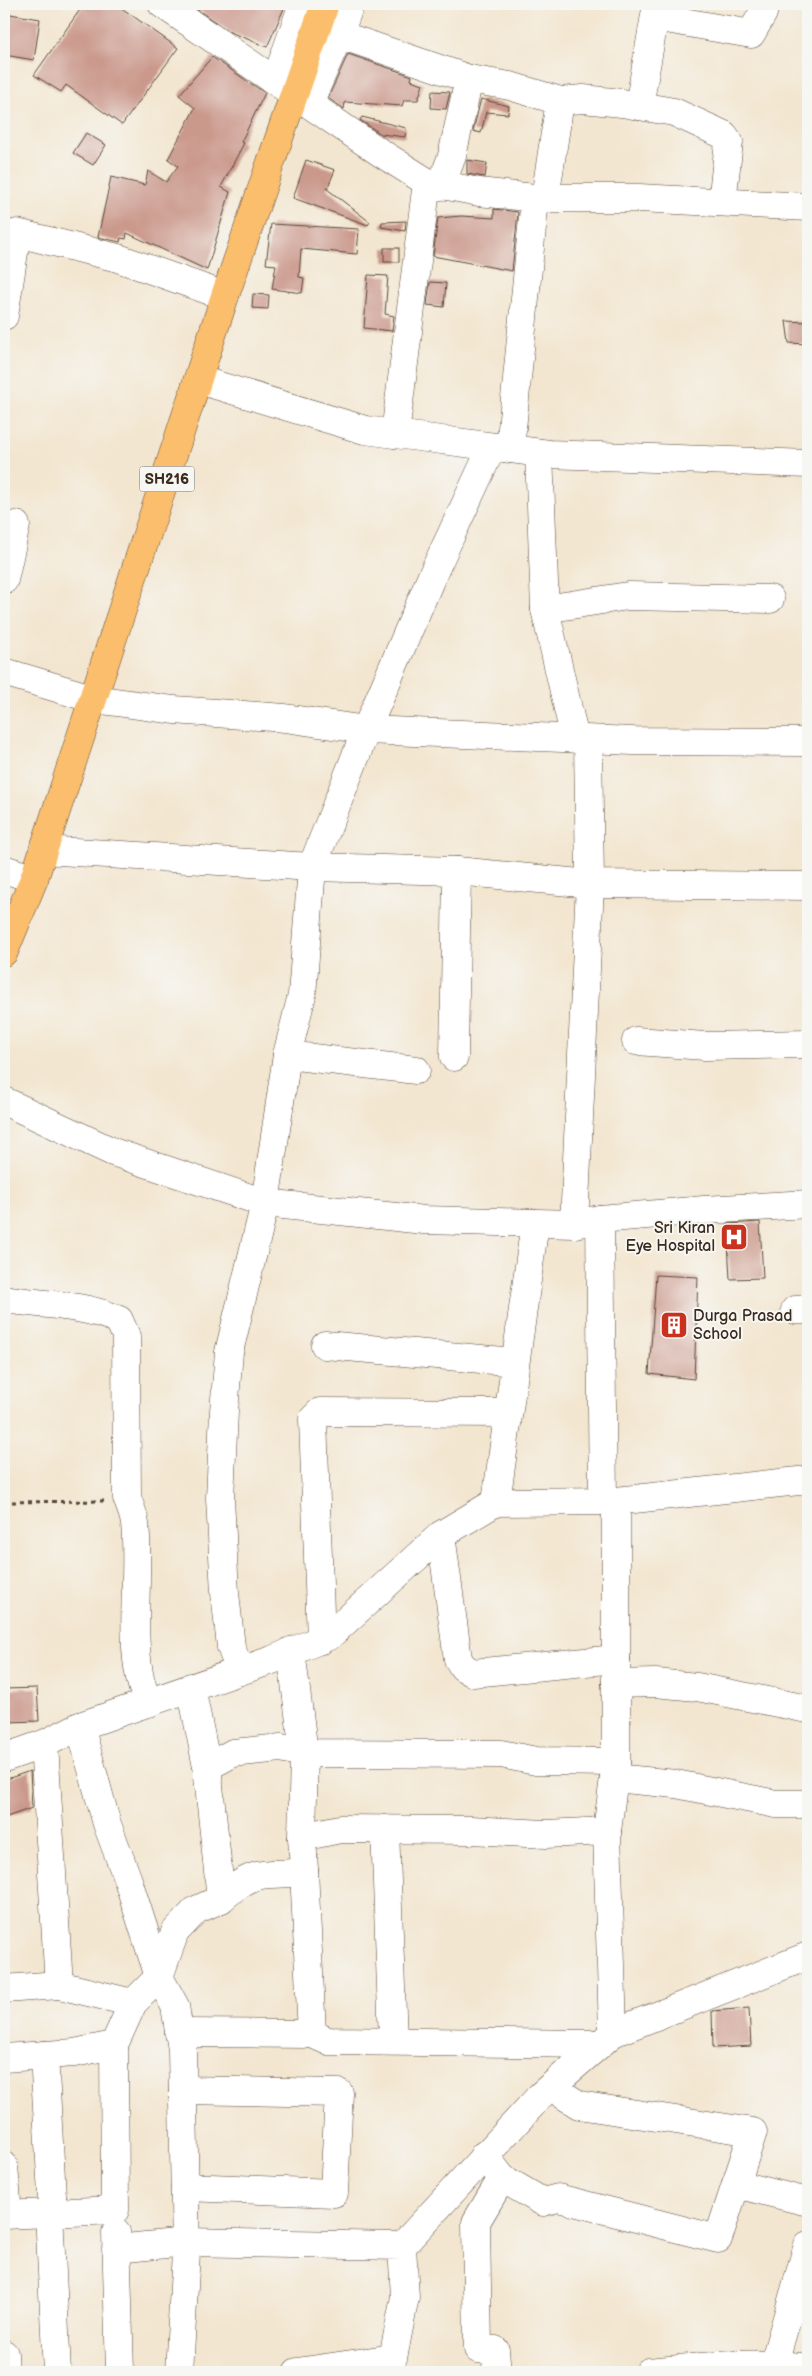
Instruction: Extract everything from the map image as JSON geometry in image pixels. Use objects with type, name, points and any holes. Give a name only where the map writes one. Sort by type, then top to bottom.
[{"type":"main road","name":"SH216","points":[[4,952],[34,879],[293,93],[327,22]]},
{"type":"street","points":[[162,4],[381,153],[434,184],[540,198],[639,198],[808,207]]},
{"type":"street","points":[[293,93],[303,4]]},
{"type":"street","points":[[327,22],[350,4]]},
{"type":"street","points":[[639,106],[656,10],[751,34],[763,13],[765,4]]},
{"type":"street","points":[[327,22],[469,78],[510,86],[560,101],[583,100],[674,112],[724,135],[729,142],[722,202]]},
{"type":"street","points":[[395,434],[434,184],[452,156],[469,78]]},
{"type":"street","points":[[240,1671],[231,1647],[225,1593],[220,1498],[229,1352],[265,1203],[287,1055],[302,995],[312,867],[366,730],[432,578],[501,448],[540,198],[560,101]]},
{"type":"street","points":[[4,316],[17,233],[118,258],[225,296]]},
{"type":"street","points":[[199,380],[365,430],[539,453],[808,464]]},
{"type":"street","points":[[539,453],[545,609],[582,739],[590,884],[587,1221],[609,1501],[616,1671],[615,1770],[608,1831],[607,2038]]},
{"type":"street","points":[[4,580],[16,525]]},
{"type":"street","points":[[545,609],[628,596],[770,599]]},
{"type":"street","points":[[4,672],[94,698],[174,710],[285,718],[366,730],[582,739],[808,742]]},
{"type":"street","points":[[43,850],[312,867],[457,871],[590,884],[808,886]]},
{"type":"street","points":[[4,869],[34,879]]},
{"type":"street","points":[[454,1057],[457,871]]},
{"type":"street","points":[[636,1041],[705,1046],[808,1044]]},
{"type":"street","points":[[287,1055],[416,1070]]},
{"type":"street","points":[[4,1101],[113,1152],[265,1203],[424,1220],[536,1223],[587,1221],[704,1210],[808,1204]]},
{"type":"street","points":[[496,1502],[536,1223]]},
{"type":"street","points":[[4,1299],[68,1307],[110,1316],[119,1320],[126,1336],[127,1498],[135,1522],[137,1661],[144,1693],[149,1703]]},
{"type":"street","points":[[325,1345],[515,1362]]},
{"type":"street","points":[[321,1640],[313,1419],[320,1412],[508,1413]]},
{"type":"street","points":[[4,1758],[44,1744],[80,1726],[149,1703],[191,1686],[240,1671],[329,1636],[441,1535],[496,1502],[609,1501],[808,1480]]},
{"type":"street","points":[[441,1535],[458,1659],[464,1667],[473,1673],[616,1671],[655,1683],[697,1686],[808,1709]]},
{"type":"street","points":[[291,1651],[304,1753],[302,1837],[312,2034]]},
{"type":"street","points":[[191,1686],[207,1767],[221,1899]]},
{"type":"street","points":[[80,1726],[107,1824],[128,1880],[159,1977],[176,2006],[183,2090],[186,2242],[179,2372]]},
{"type":"street","points":[[44,1744],[59,1985]]},
{"type":"street","points":[[207,1767],[233,1753],[281,1748],[304,1753],[501,1754],[536,1761],[615,1770],[776,1804],[808,1804]]},
{"type":"street","points":[[302,1837],[340,1829],[471,1830],[546,1834],[608,1831]]},
{"type":"street","points":[[385,1829],[393,2040]]},
{"type":"street","points":[[120,2372],[115,2210],[114,2045],[133,2002],[159,1977],[176,1932],[196,1910],[221,1899],[241,1882],[259,1876],[294,1874],[304,1870]]},
{"type":"street","points":[[297,2372],[393,2358],[405,2297],[402,2246],[484,2155],[551,2087],[607,2038],[808,1956]]},
{"type":"street","points":[[4,1989],[59,1985],[133,2002]]},
{"type":"street","points":[[179,2033],[312,2034],[328,2041],[607,2038]]},
{"type":"street","points":[[4,2058],[74,2053],[114,2045]]},
{"type":"street","points":[[44,2056],[57,2372]]},
{"type":"street","points":[[484,2155],[502,2178],[543,2202],[558,2198],[718,2239],[753,2132],[579,2105],[551,2087]]},
{"type":"street","points":[[183,2090],[339,2093],[334,2193],[185,2186]]},
{"type":"street","points":[[4,2166],[6,2214],[115,2210]]},
{"type":"street","points":[[497,2372],[495,2350],[478,2349],[476,2222],[502,2178]]},
{"type":"street","points":[[736,2184],[808,2202]]},
{"type":"street","points":[[116,2249],[186,2242],[402,2246]]},
{"type":"street","points":[[774,2363],[808,2245]]},
{"type":"street","points":[[4,2354],[5,2372]]},
{"type":"street","points":[[649,2372],[695,2367],[774,2363],[808,2368]]},
{"type":"path","points":[[4,1502],[106,1501],[127,1498]]},
{"type":"building","points":[[84,4],[116,4],[178,48],[122,125],[66,85],[61,92],[34,75]]},
{"type":"building","points":[[189,4],[286,4],[267,47],[230,32]]},
{"type":"building","points":[[4,13],[40,19],[34,60],[4,55]]},
{"type":"building","points":[[348,54],[412,76],[411,80],[423,84],[418,100],[404,100],[402,106],[345,102],[344,109],[328,98]]},
{"type":"building","points":[[212,57],[265,93],[241,142],[244,143],[221,187],[230,192],[207,270],[127,233],[126,239],[121,238],[120,242],[98,237],[111,177],[145,185],[148,171],[166,182],[178,166],[168,159],[195,108],[179,95]]},
{"type":"building","points":[[432,91],[450,92],[446,109],[431,108]]},
{"type":"building","points":[[481,99],[509,106],[508,114],[486,112],[481,133],[473,131]]},
{"type":"building","points":[[362,117],[406,128],[405,137],[381,134],[360,120]]},
{"type":"building","points":[[86,133],[106,145],[93,165],[73,153]]},
{"type":"building","points":[[306,160],[335,170],[327,189],[370,222],[368,225],[293,198]]},
{"type":"building","points":[[467,160],[487,163],[485,177],[467,174]]},
{"type":"building","points":[[494,209],[518,212],[512,271],[433,256],[438,218],[461,216],[494,218]]},
{"type":"building","points":[[406,221],[405,231],[381,227],[382,222]]},
{"type":"building","points":[[271,224],[359,229],[357,254],[301,249],[299,277],[304,278],[302,293],[272,289],[276,265],[266,264]]},
{"type":"building","points":[[384,248],[399,248],[399,262],[384,262]]},
{"type":"building","points":[[368,275],[388,276],[385,314],[394,316],[392,331],[364,328]]},
{"type":"building","points":[[430,282],[446,283],[444,307],[427,305]]},
{"type":"building","points":[[253,294],[269,295],[268,309],[252,308]]},
{"type":"building","points":[[786,321],[808,322],[808,344],[789,343]]},
{"type":"building","points":[[760,1222],[763,1278],[730,1279],[727,1224]]},
{"type":"building","name":"Durga Prasad School","points":[[656,1275],[698,1277],[694,1379],[649,1374]]},
{"type":"building","points":[[37,1688],[39,1721],[6,1722],[5,1689]]},
{"type":"building","points":[[30,1771],[32,1808],[4,1818],[4,1780]]},
{"type":"building","points":[[749,2008],[751,2046],[713,2048],[712,2011]]},
{"type":"place","name":"Sri Kiran Eye Hospital","points":[[734,1237]]},
{"type":"place","name":"Durga Prasad School","points":[[674,1325]]}]
